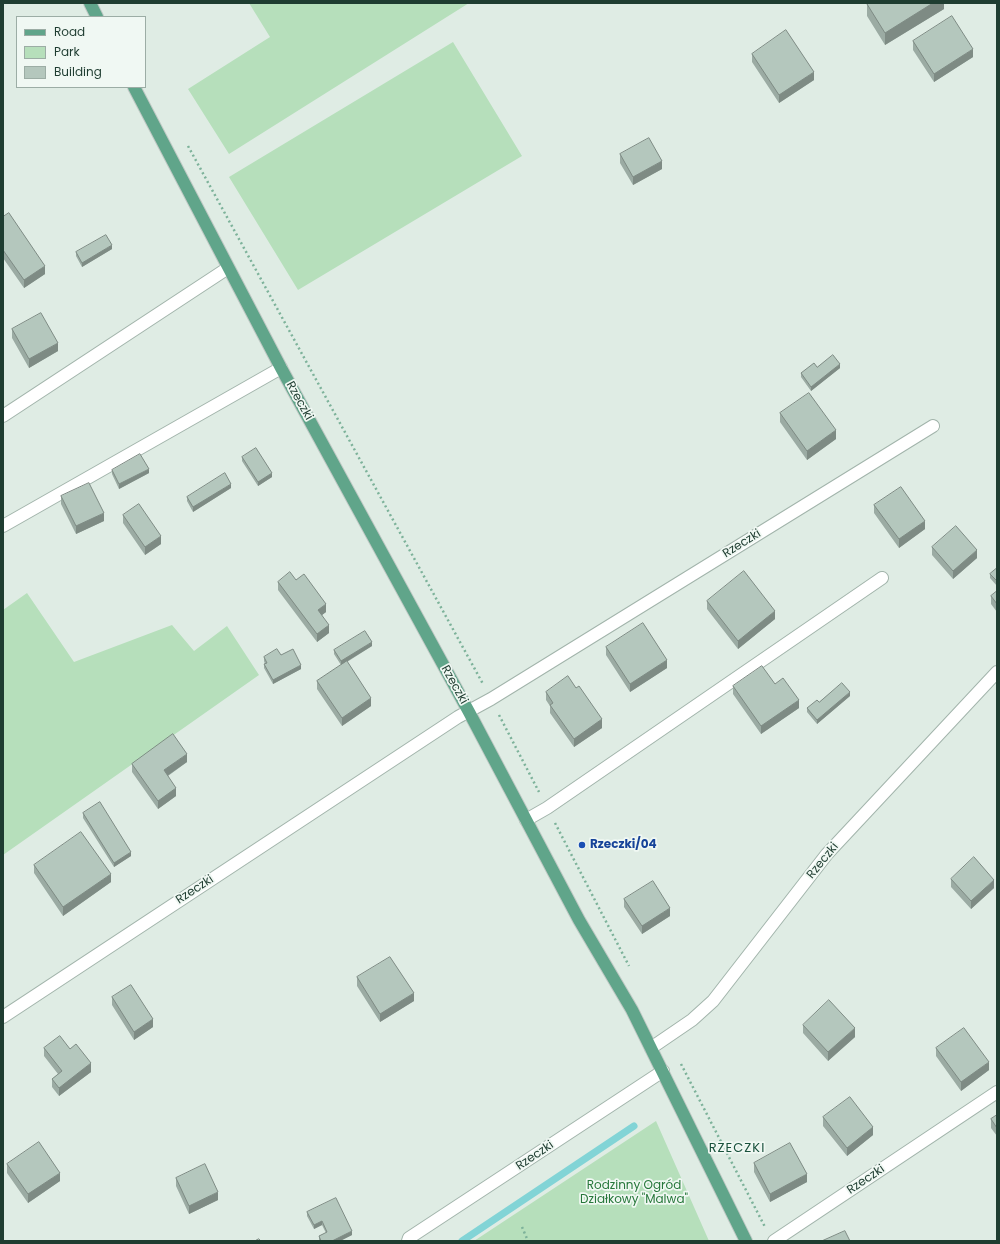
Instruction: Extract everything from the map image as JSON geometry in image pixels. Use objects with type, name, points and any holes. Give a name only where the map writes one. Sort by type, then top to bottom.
[{"type":"main road","points":[[90,3],[96,16]]},
{"type":"main road","name":"Rzeczki","points":[[135,88],[281,368],[579,920],[632,1010],[746,1241]]},
{"type":"street","points":[[3,416],[228,268]]},
{"type":"street","points":[[3,526],[281,368]]},
{"type":"street","name":"Rzeczki","points":[[3,1017],[444,726],[491,699],[933,426]]},
{"type":"street","points":[[526,820],[546,808],[882,578]]},
{"type":"street","name":"Rzeczki","points":[[651,1048],[667,1038],[713,1001],[827,854],[997,672]]},
{"type":"street","name":"Rzeczki","points":[[408,1241],[409,1238],[663,1071]]},
{"type":"street","name":"Rzeczki","points":[[774,1241],[997,1092]]},
{"type":"path","points":[[187,146],[491,699],[630,968]]},
{"type":"path","points":[[667,1038],[766,1227]]},
{"type":"path","points":[[522,1227],[528,1241]]},
{"type":"green space","points":[[249,3],[469,3],[229,154],[188,89],[270,37]]},
{"type":"green space","points":[[453,42],[522,156],[298,290],[229,177]]},
{"type":"green space","points":[[27,593],[74,662],[172,625],[194,651],[227,626],[259,675],[3,855],[3,610]]},
{"type":"green space","name":"Rodzinny Ogród Działkowy \"Malwa\"","points":[[656,1121],[709,1241],[474,1241]]},
{"type":"building","points":[[933,3],[885,33],[867,4]]},
{"type":"building","points":[[952,16],[973,49],[934,74],[913,41]]},
{"type":"building","points":[[786,30],[814,72],[779,95],[752,54]]},
{"type":"building","points":[[649,138],[662,161],[633,177],[620,154]]},
{"type":"building","points":[[9,213],[45,266],[24,280],[3,250],[3,217]]},
{"type":"building","points":[[106,235],[112,245],[82,263],[76,252]]},
{"type":"building","points":[[41,313],[58,343],[29,359],[12,329]]},
{"type":"building","points":[[833,355],[840,364],[811,387],[801,373],[814,363],[817,367]]},
{"type":"building","points":[[809,393],[836,430],[807,451],[780,413]]},
{"type":"building","points":[[256,448],[272,473],[258,482],[242,457]]},
{"type":"building","points":[[140,454],[149,469],[119,484],[112,470]]},
{"type":"building","points":[[225,473],[231,484],[193,507],[187,497]]},
{"type":"building","points":[[89,483],[104,513],[76,526],[61,496]]},
{"type":"building","points":[[901,487],[925,521],[899,539],[874,505]]},
{"type":"building","points":[[139,504],[161,536],[145,547],[123,515]]},
{"type":"building","points":[[956,526],[977,550],[953,571],[932,547]]},
{"type":"building","points":[[997,568],[997,581],[990,574]]},
{"type":"building","points":[[744,571],[775,611],[738,641],[707,601]]},
{"type":"building","points":[[290,572],[296,580],[304,574],[326,604],[318,610],[329,625],[317,634],[278,582]]},
{"type":"building","points":[[997,591],[997,604],[991,596]]},
{"type":"building","points":[[643,623],[667,660],[630,684],[606,647]]},
{"type":"building","points":[[365,631],[372,642],[341,661],[334,650]]},
{"type":"building","points":[[277,649],[281,655],[293,649],[301,665],[273,680],[264,664],[267,663],[264,657]]},
{"type":"building","points":[[347,661],[371,698],[342,718],[317,681]]},
{"type":"building","points":[[762,666],[775,684],[783,678],[799,700],[761,726],[733,686]]},
{"type":"building","points":[[568,676],[576,688],[579,686],[602,719],[574,739],[550,705],[553,703],[546,692]]},
{"type":"building","points":[[842,683],[850,692],[817,720],[807,708],[817,700],[819,702]]},
{"type":"building","points":[[173,734],[187,754],[164,770],[176,788],[158,801],[132,764]]},
{"type":"building","points":[[100,802],[131,852],[114,863],[83,813]]},
{"type":"building","points":[[81,832],[111,874],[63,907],[34,865]]},
{"type":"building","points":[[974,857],[994,880],[971,901],[951,879]]},
{"type":"building","points":[[653,881],[670,908],[642,926],[624,899]]},
{"type":"building","points":[[390,957],[414,993],[380,1014],[357,977]]},
{"type":"building","points":[[131,985],[153,1019],[134,1032],[112,997]]},
{"type":"building","points":[[829,1000],[855,1028],[828,1052],[803,1025]]},
{"type":"building","points":[[964,1028],[989,1062],[961,1082],[936,1048]]},
{"type":"building","points":[[60,1036],[70,1049],[76,1044],[91,1063],[59,1088],[52,1079],[62,1071],[44,1048]]},
{"type":"building","points":[[850,1097],[873,1127],[847,1148],[823,1117]]},
{"type":"building","points":[[997,1115],[997,1128],[991,1119]]},
{"type":"building","points":[[39,1142],[60,1173],[28,1194],[7,1164]]},
{"type":"building","points":[[790,1143],[807,1174],[770,1194],[754,1163]]},
{"type":"building","points":[[205,1164],[218,1192],[189,1206],[176,1178]]},
{"type":"building","points":[[336,1198],[352,1231],[332,1241],[321,1241],[319,1236],[327,1232],[322,1221],[314,1225],[307,1212]]},
{"type":"building","points":[[845,1231],[850,1241],[822,1241]]},
{"type":"waterway","points":[[462,1241],[634,1126]]},
{"type":"place","name":"Rzeczki/04","points":[[582,845]]},
{"type":"district","name":"RZECZKI","points":[[737,1149]]}]
